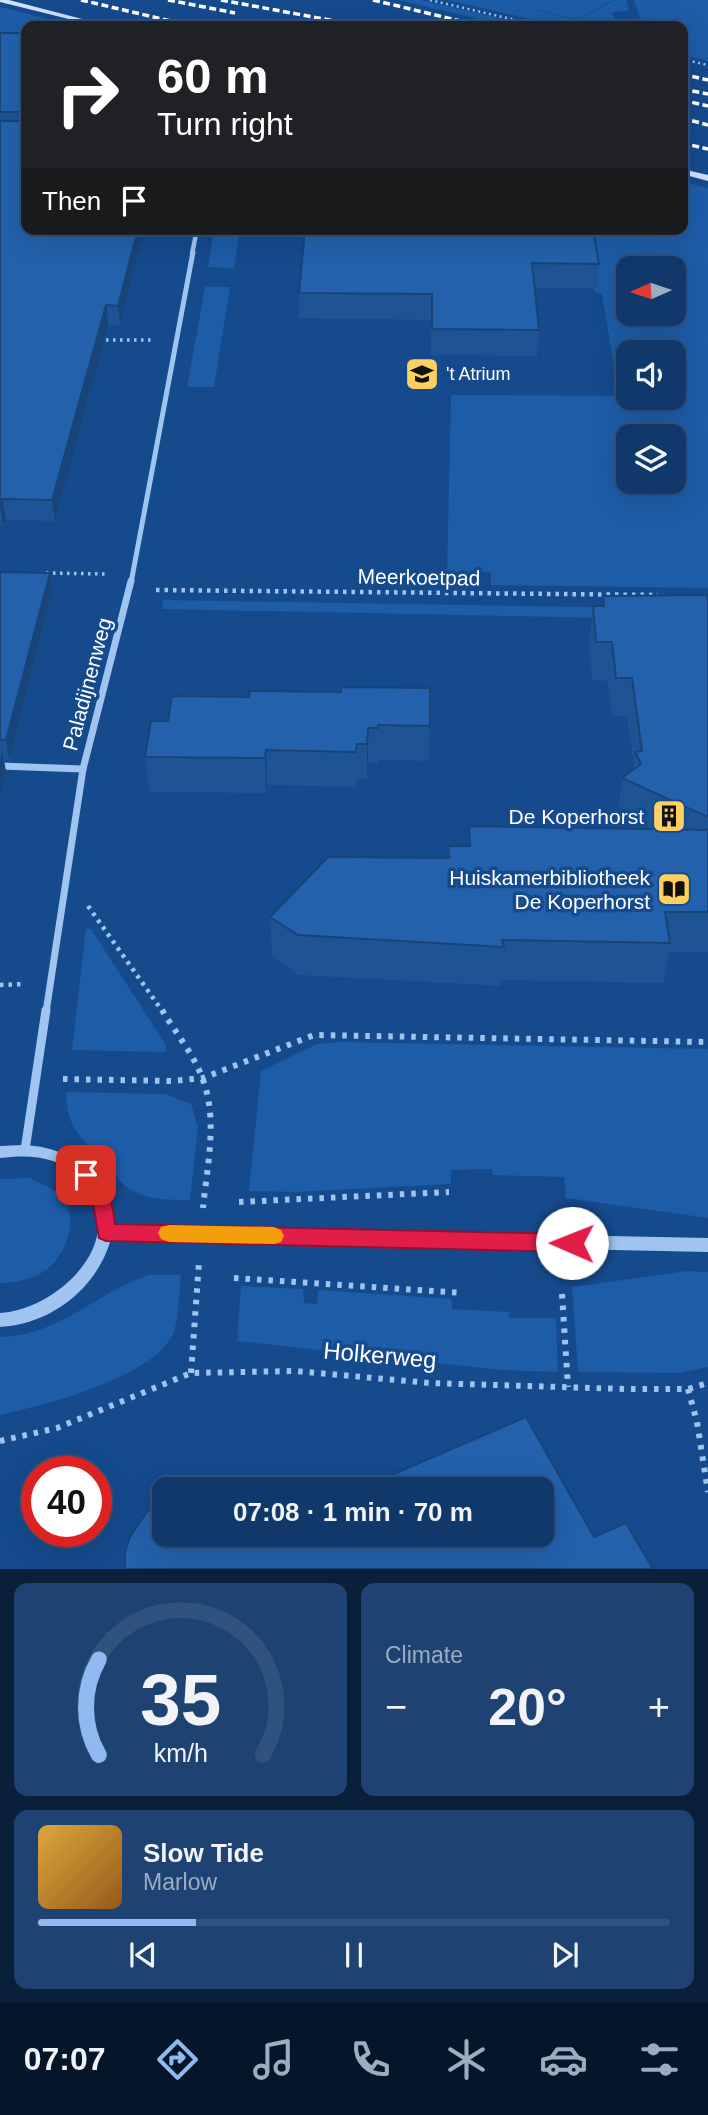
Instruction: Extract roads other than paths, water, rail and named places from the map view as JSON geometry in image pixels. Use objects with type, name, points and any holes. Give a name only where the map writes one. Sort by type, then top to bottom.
[{"type":"main road","points":[[0,0],[84,21]]},
{"type":"main road","points":[[688,173],[708,178]]},
{"type":"street","name":"Paladijnenweg","points":[[24,1150],[52,984],[65,874],[83,769],[130,590],[195,235]]},
{"type":"street","points":[[0,766],[83,769]]},
{"type":"street","points":[[0,1152],[24,1150],[59,1157],[86,1175],[103,1201],[106,1232],[96,1262],[74,1290],[41,1310],[0,1320]]},
{"type":"street","points":[[106,1232],[708,1245]]},
{"type":"railway","points":[[81,0],[171,21]]},
{"type":"railway","points":[[168,0],[235,13]]},
{"type":"railway","points":[[221,0],[335,21]]},
{"type":"railway","points":[[373,0],[460,21]]},
{"type":"railway","points":[[688,75],[708,80]]},
{"type":"railway","points":[[688,90],[708,94]]},
{"type":"railway","points":[[688,101],[708,106]]},
{"type":"railway","points":[[688,120],[708,125]]},
{"type":"railway","points":[[688,144],[708,149]]},
{"type":"place","name":"'t Atrium","points":[[422,374]]},
{"type":"place","name":"De Koperhorst","points":[[669,816]]},
{"type":"place","name":"Huiskamerbibliotheek De Koperhorst","points":[[674,889]]}]
